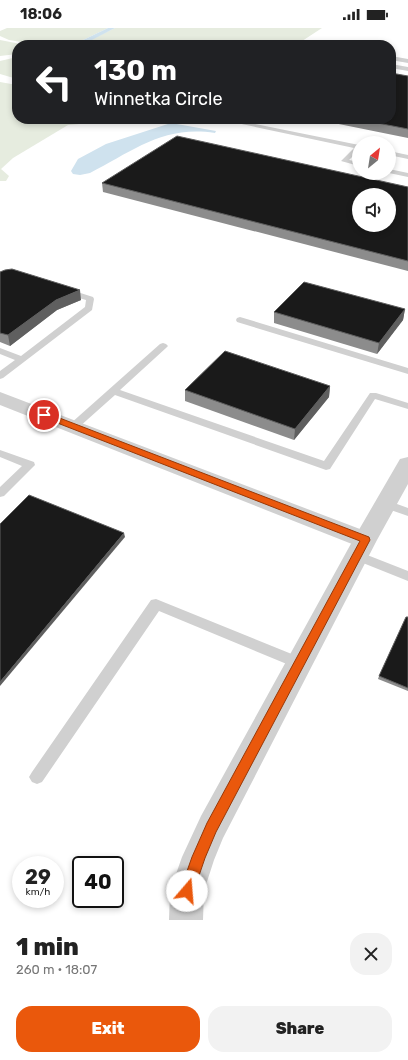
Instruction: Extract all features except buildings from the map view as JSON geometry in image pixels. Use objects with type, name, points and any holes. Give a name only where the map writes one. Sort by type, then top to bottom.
[{"type":"street","points":[[0,398],[74,426],[361,548]]},
{"type":"street","points":[[186,920],[187,891],[198,857],[212,827],[361,548],[397,508],[408,464]]},
{"type":"lane","points":[[396,59],[408,61]]},
{"type":"lane","points":[[396,67],[408,69]]},
{"type":"lane","points":[[251,124],[352,146]]},
{"type":"lane","points":[[352,154],[344,161],[352,163]]},
{"type":"lane","points":[[396,154],[408,157]]},
{"type":"lane","points":[[396,172],[408,175]]},
{"type":"lane","points":[[0,376],[89,308],[90,299],[56,288]]},
{"type":"lane","points":[[240,320],[408,371]]},
{"type":"lane","points":[[74,426],[163,346]]},
{"type":"lane","points":[[0,351],[22,359]]},
{"type":"lane","points":[[114,391],[326,466],[373,395],[408,406]]},
{"type":"lane","points":[[0,453],[30,465],[0,493]]},
{"type":"lane","points":[[361,548],[408,576]]},
{"type":"lane","points":[[37,777],[156,604],[299,663]]},
{"type":"shaded area","points":[[7,28],[108,28],[83,40],[12,40],[0,36],[0,31]]},
{"type":"shaded area","points":[[115,28],[322,28],[304,40],[90,40]]},
{"type":"shaded area","points":[[0,40],[12,42],[12,55],[0,56]]},
{"type":"shaded area","points":[[12,58],[12,78],[0,74],[0,61]]},
{"type":"shaded area","points":[[0,82],[12,84],[12,124],[79,124],[68,125],[13,158],[1,169],[9,176],[6,181],[0,181]]},
{"type":"water","points":[[108,28],[115,28],[92,40],[83,40]]},
{"type":"water","points":[[168,124],[177,124],[216,131],[215,133],[196,132],[164,136],[135,149],[90,173],[80,175],[73,174],[71,171],[78,159],[106,144]]},
{"type":"route","points":[[44,415],[365,540],[212,827],[198,857],[187,891]]}]
